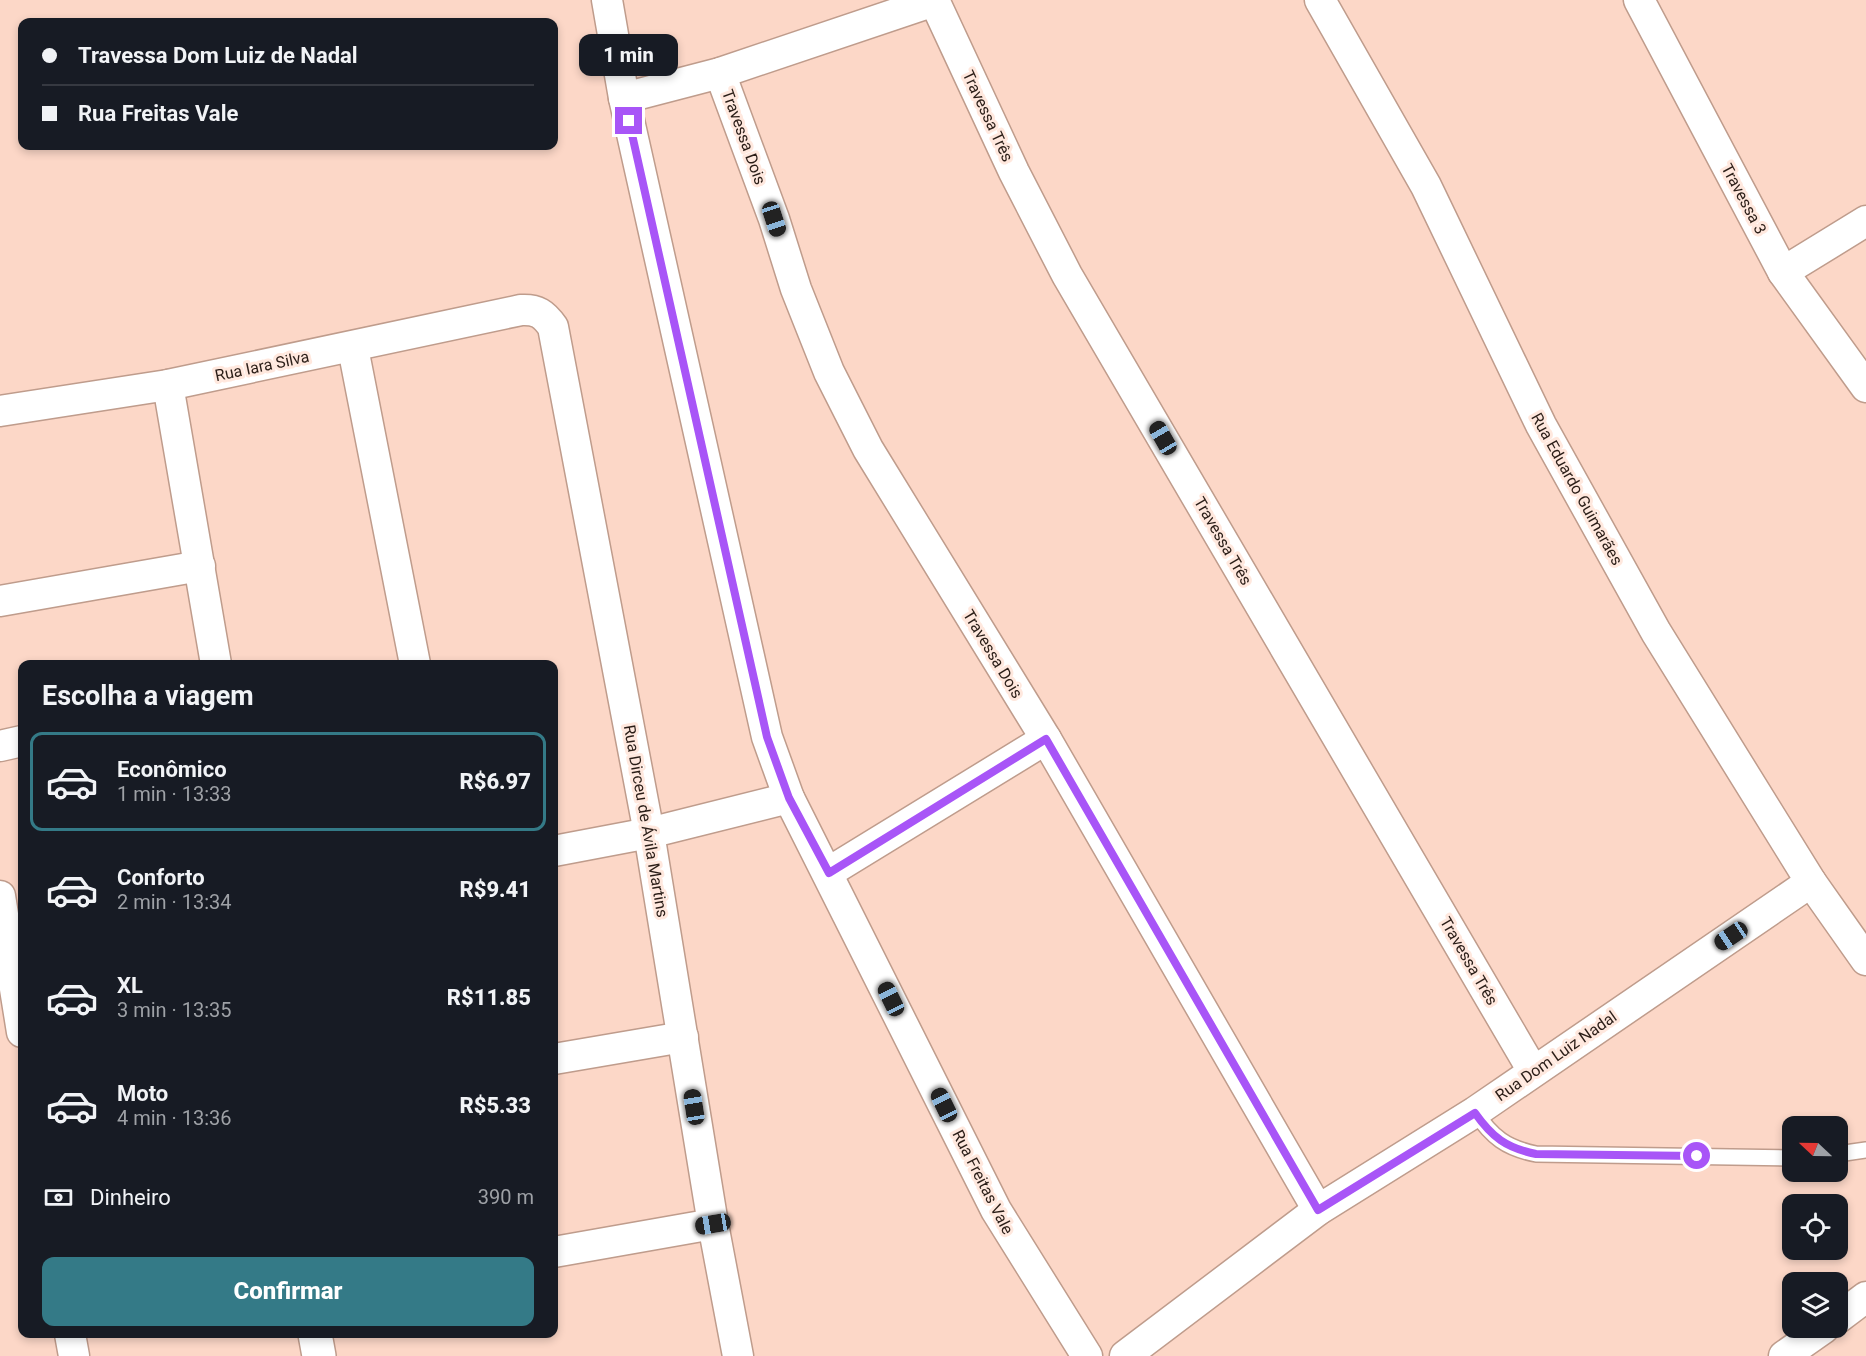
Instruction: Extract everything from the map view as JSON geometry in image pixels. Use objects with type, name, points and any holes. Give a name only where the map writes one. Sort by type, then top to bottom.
[{"type":"street","name":"Rua Freitas Vale","points":[[607,0],[624,98],[767,737],[789,798],[829,873],[996,1210],[1087,1356]]},
{"type":"street","name":"Rua Eduardo Guimarães","points":[[1320,0],[1426,186],[1541,425],[1656,632],[1811,882],[1866,960]]},
{"type":"street","name":"Travessa 3","points":[[1639,0],[1783,272],[1866,387]]},
{"type":"street","points":[[624,98],[720,73],[934,1]]},
{"type":"street","name":"Travessa Três","points":[[934,1],[1014,172],[1067,275],[1533,1071]]},
{"type":"street","name":"Travessa Dois","points":[[720,73],[774,219],[796,289],[829,372],[868,449],[1046,739],[1318,1210]]},
{"type":"street","points":[[1783,272],[1866,221]]},
{"type":"street","name":"Rua Iara Silva","points":[[0,411],[168,386],[521,310]]},
{"type":"street","name":"Rua Dirceu de Ávila Martins","points":[[521,310],[540,312],[553,327],[649,833],[713,1224],[738,1356]]},
{"type":"street","points":[[353,348],[414,660]]},
{"type":"street","points":[[168,386],[215,660]]},
{"type":"street","points":[[0,601],[200,567]]},
{"type":"street","points":[[829,873],[1046,739]]},
{"type":"street","points":[[0,746],[18,742]]},
{"type":"street","points":[[558,850],[649,833],[789,798]]},
{"type":"street","name":"Rua Dom Luiz Nadal","points":[[1125,1356],[1318,1210],[1475,1113],[1811,882]]},
{"type":"street","points":[[0,896],[18,1008]]},
{"type":"street","points":[[558,1058],[683,1037]]},
{"type":"street","points":[[558,1251],[713,1224]]},
{"type":"street","points":[[1848,1310],[1866,1297]]},
{"type":"street","points":[[71,1338],[74,1356]]},
{"type":"street","points":[[316,1338],[319,1356]]},
{"type":"street","points":[[1784,1356],[1810,1338]]},
{"type":"lane","points":[[1475,1113],[1486,1128],[1503,1144],[1516,1150],[1536,1154],[1782,1158]]},
{"type":"lane","points":[[1848,1153],[1866,1150]]},
{"type":"route","points":[[629,121],[767,737],[789,798],[829,873],[1046,739],[1318,1210],[1475,1113],[1494,1137],[1503,1144],[1516,1150],[1536,1154],[1697,1156]]}]
